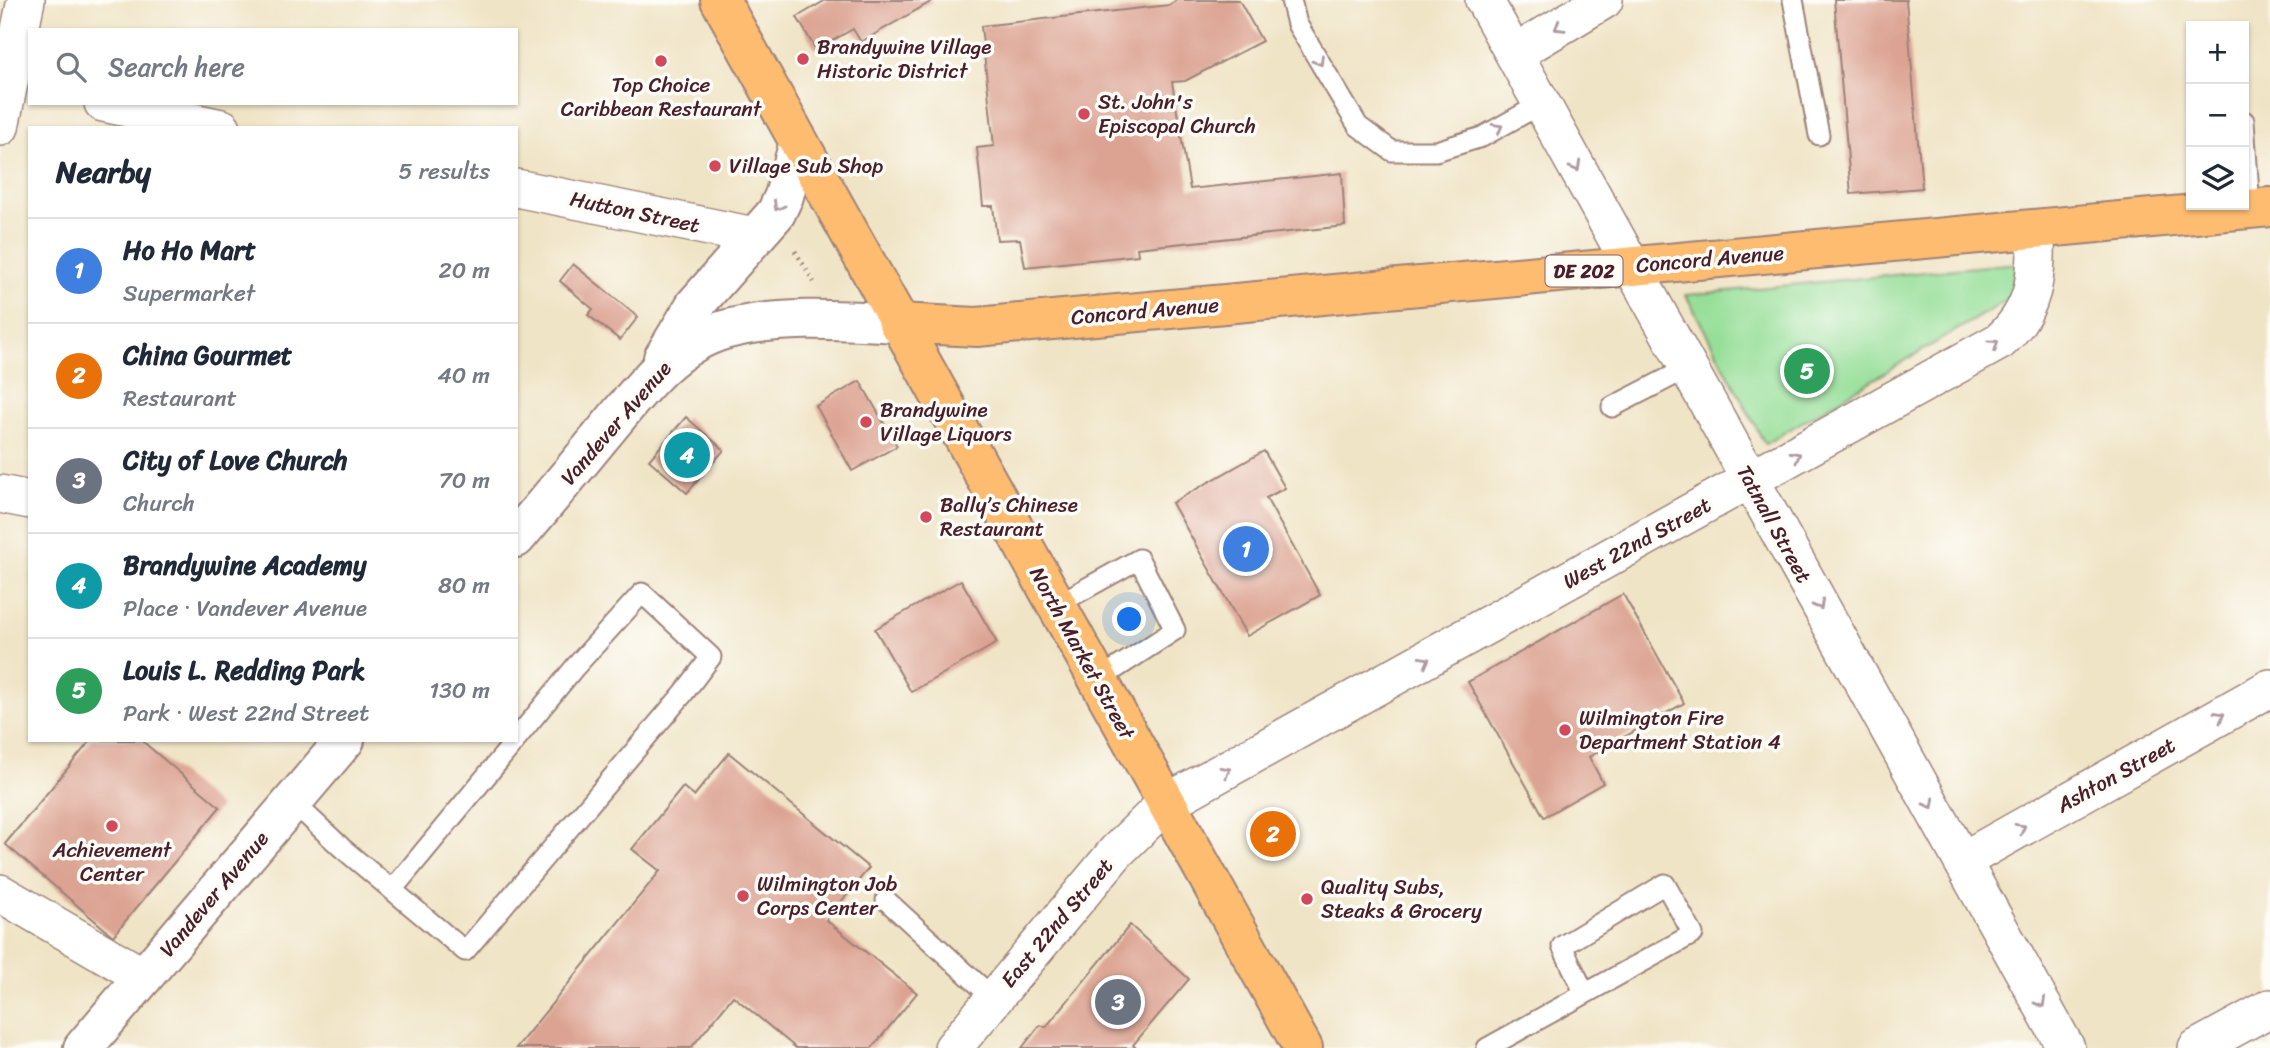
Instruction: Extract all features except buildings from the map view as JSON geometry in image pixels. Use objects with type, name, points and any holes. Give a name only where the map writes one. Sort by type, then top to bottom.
[{"type":"main road","name":"North Market Street","points":[[720,0],[1303,1048]]},
{"type":"main road","name":"Concord Avenue","points":[[898,323],[977,327],[2260,208]]},
{"type":"street","points":[[0,127],[13,85],[26,0]]},
{"type":"street","name":"Tatnall Street","points":[[1484,0],[2066,1048]]},
{"type":"street","points":[[1514,54],[1604,0]]},
{"type":"street","points":[[113,105],[212,126]]},
{"type":"street","points":[[651,378],[695,305],[776,213],[784,196],[799,142]]},
{"type":"street","name":"Hutton Street","points":[[518,188],[754,236]]},
{"type":"street","name":"West 22nd Street","points":[[1166,803],[2000,341],[2017,325],[2028,307],[2035,279],[2036,229]]},
{"type":"street","name":"Vandever Avenue","points":[[518,536],[651,378],[680,351],[725,329],[815,318],[898,323]]},
{"type":"street","points":[[0,494],[28,500]]},
{"type":"street","name":"Ashton Street","points":[[1962,861],[2270,688]]},
{"type":"street","name":"Vandever Avenue","points":[[83,1048],[343,742]]},
{"type":"street","name":"East 22nd Street","points":[[953,1048],[1116,852],[1166,803]]},
{"type":"street","points":[[6,907],[144,977]]},
{"type":"street","points":[[2197,1048],[2270,1008]]},
{"type":"lane","points":[[1291,0],[1297,24],[1358,126],[1392,151],[1436,151],[1482,137],[1541,104]]},
{"type":"lane","points":[[1794,0],[1819,135]]},
{"type":"lane","points":[[2249,147],[2260,208]]},
{"type":"lane","points":[[1612,407],[1688,368]]},
{"type":"lane","points":[[1056,606],[1139,559],[1175,630],[1098,680]]},
{"type":"lane","points":[[293,802],[465,951],[683,694],[711,657],[642,593],[575,667],[518,738]]},
{"type":"lane","points":[[393,890],[514,742]]},
{"type":"lane","points":[[1487,1048],[1585,994],[1693,934],[1665,884],[1562,946],[1585,994]]},
{"type":"lane","points":[[886,900],[994,999]]},
{"type":"path","points":[[792,244],[818,290]]},
{"type":"green space","points":[[2017,263],[2010,298],[1765,444],[1686,295]]},
{"type":"place","name":"Brandywine Village Historic District","points":[[803,59]]},
{"type":"place","name":"Top Choice Caribbean Restaurant","points":[[661,61]]},
{"type":"place","name":"St. John's Episcopal Church","points":[[1084,114]]},
{"type":"place","name":"Village Sub Shop","points":[[715,166]]},
{"type":"place","name":"Louis L. Redding Park","points":[[1807,371]]},
{"type":"place","name":"Brandywine Village Liquors","points":[[866,422]]},
{"type":"place","name":"Brandywine Academy","points":[[687,455]]},
{"type":"place","name":"Bally’s Chinese Restaurant","points":[[926,517]]},
{"type":"place","name":"Ho Ho Mart","points":[[1246,549]]},
{"type":"place","name":"Wilmington Fire Department Station 4","points":[[1565,730]]},
{"type":"place","name":"Achievement Center","points":[[112,826]]},
{"type":"place","name":"China Gourmet","points":[[1273,834]]},
{"type":"place","name":"Wilmington Job Corps Center","points":[[743,896]]},
{"type":"place","name":"Quality Subs, Steaks & Grocery","points":[[1307,899]]},
{"type":"place","name":"City of Love Church","points":[[1118,1002]]}]
